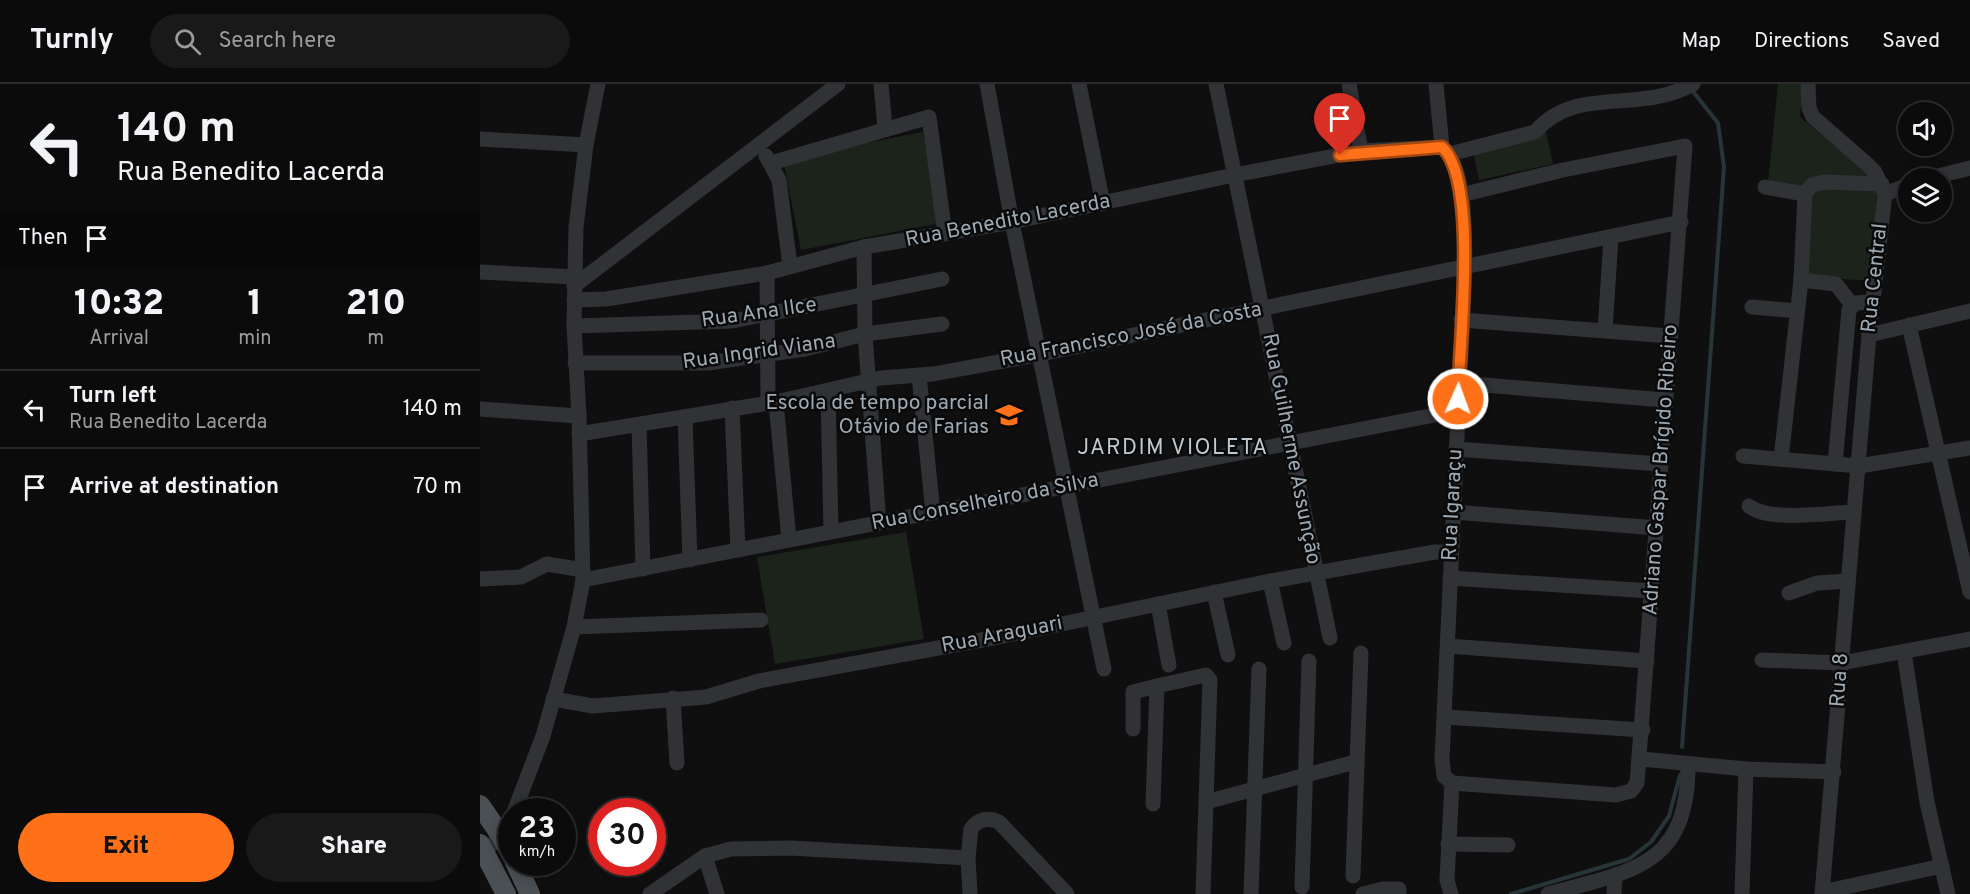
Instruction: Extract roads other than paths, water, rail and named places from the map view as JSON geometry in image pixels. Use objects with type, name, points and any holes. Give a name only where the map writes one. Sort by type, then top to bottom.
[{"type":"main road","points":[[480,805],[498,831]]},
{"type":"main road","points":[[482,847],[506,894]]},
{"type":"main road","points":[[522,876],[530,894]]},
{"type":"street","points":[[520,798],[554,699],[574,627],[583,575],[574,288],[576,227],[586,145],[598,84]]},
{"type":"street","points":[[574,288],[838,84]]},
{"type":"street","points":[[881,84],[885,128]]},
{"type":"street","points":[[987,84],[1012,222],[1068,485],[1104,669]]},
{"type":"street","points":[[1080,84],[1103,204]]},
{"type":"street","name":"Rua Guilherme Assunção","points":[[1216,84],[1264,308],[1288,443],[1330,638]]},
{"type":"street","points":[[1348,84],[1361,151]]},
{"type":"street","name":"Rua Igaraçu","points":[[1436,84],[1446,150],[1461,195],[1465,266],[1442,769],[1452,783]]},
{"type":"street","points":[[1808,84],[1808,101],[1813,117],[1868,165],[1883,189]]},
{"type":"street","name":"Rua Benedito Lacerda","points":[[480,272],[574,288],[606,299],[767,273],[864,247],[1012,222],[1361,151],[1446,150],[1534,132],[1542,121],[1562,104],[1597,97],[1662,95],[1690,86]]},
{"type":"street","points":[[771,163],[929,117],[945,234]]},
{"type":"street","points":[[480,139],[586,145]]},
{"type":"street","points":[[759,146],[779,180],[790,266]]},
{"type":"street","name":"Adriano Gaspar Brígido Ribeiro","points":[[1452,783],[1616,795],[1631,791],[1640,776],[1660,464],[1685,146],[1563,170],[1461,195]]},
{"type":"street","points":[[1952,172],[1970,168]]},
{"type":"street","points":[[1781,459],[1801,280],[1805,194],[1812,185],[1824,182],[1883,189],[1898,187]]},
{"type":"street","points":[[1765,187],[1805,194]]},
{"type":"street","name":"Rua Central","points":[[1859,466],[1883,189]]},
{"type":"street","name":"Rua Francisco José da Costa","points":[[579,434],[772,403],[869,382],[1041,354],[1680,222]]},
{"type":"street","points":[[1605,331],[1611,237]]},
{"type":"street","points":[[864,247],[865,334],[879,523]]},
{"type":"street","points":[[767,273],[766,355],[789,540]]},
{"type":"street","name":"Rua Ana Ilce","points":[[574,326],[699,323],[768,316],[942,279]]},
{"type":"street","points":[[1801,280],[1836,284],[1852,305]]},
{"type":"street","points":[[1852,305],[1872,302]]},
{"type":"street","points":[[1835,464],[1847,321],[1852,305]]},
{"type":"street","points":[[1752,307],[1797,311]]},
{"type":"street","points":[[1869,335],[1970,310]]},
{"type":"street","points":[[1461,320],[1670,336]]},
{"type":"street","name":"Rua Ingrid Viana","points":[[575,363],[708,363],[766,355],[865,334],[942,324]]},
{"type":"street","points":[[1909,325],[1940,452],[1970,592]]},
{"type":"street","points":[[919,375],[933,513]]},
{"type":"street","points":[[1458,383],[1665,400]]},
{"type":"street","points":[[828,391],[831,532]]},
{"type":"street","points":[[732,408],[738,550]]},
{"type":"street","points":[[480,409],[579,416]]},
{"type":"street","name":"Rua Conselheiro da Silva","points":[[480,579],[521,577],[547,564],[583,575],[643,569],[1445,413],[1457,414]]},
{"type":"street","points":[[685,417],[690,560]]},
{"type":"street","points":[[639,425],[643,569]]},
{"type":"street","points":[[1743,456],[1859,466],[1970,448]]},
{"type":"street","points":[[1456,449],[1660,464]]},
{"type":"street","name":"Rua 8","points":[[1822,893],[1834,772],[1853,512],[1859,466]]},
{"type":"street","points":[[1749,506],[1760,513],[1773,515],[1853,512]]},
{"type":"street","points":[[1454,512],[1657,528]]},
{"type":"street","name":"Rua Araguari","points":[[554,699],[592,706],[706,697],[759,681],[1315,572],[1435,552],[1451,552]]},
{"type":"street","points":[[1450,578],[1652,591]]},
{"type":"street","points":[[1270,581],[1284,643]]},
{"type":"street","points":[[1789,593],[1817,583],[1848,581]]},
{"type":"street","points":[[1214,592],[1228,655]]},
{"type":"street","points":[[1158,604],[1169,665]]},
{"type":"street","points":[[574,627],[761,620]]},
{"type":"street","points":[[1762,660],[1841,663],[1970,639]]},
{"type":"street","points":[[1448,646],[1647,660]]},
{"type":"street","points":[[1904,652],[1927,802],[1948,894]]},
{"type":"street","points":[[1353,876],[1361,653]]},
{"type":"street","points":[[1302,887],[1310,661]]},
{"type":"street","points":[[1251,894],[1259,669]]},
{"type":"street","points":[[1133,729],[1133,692],[1205,675],[1209,678],[1203,894]]},
{"type":"street","points":[[1153,804],[1157,686]]},
{"type":"street","points":[[673,698],[677,764]]},
{"type":"street","points":[[1445,717],[1643,730]]},
{"type":"street","points":[[1641,759],[1746,769],[1834,772]]},
{"type":"street","points":[[1206,802],[1356,762]]},
{"type":"street","points":[[1548,894],[1642,865],[1665,847],[1678,829],[1683,810],[1688,765]]},
{"type":"street","points":[[1742,894],[1746,769]]},
{"type":"street","points":[[1451,894],[1447,880],[1452,783]]},
{"type":"street","points":[[970,894],[968,858],[970,829],[981,820],[995,820],[1067,894]]},
{"type":"street","points":[[482,847],[498,839]]},
{"type":"street","points":[[1448,844],[1508,845]]},
{"type":"street","points":[[654,892],[705,856],[731,849],[790,848],[968,858]]},
{"type":"street","points":[[705,856],[717,894]]},
{"type":"street","points":[[1822,893],[1878,887],[1942,866]]},
{"type":"street","points":[[1614,894],[1615,875]]},
{"type":"street","points":[[1363,894],[1383,889],[1399,889],[1399,894]]},
{"type":"waterway","points":[[1682,747],[1724,167],[1718,123],[1691,89]]},
{"type":"waterway","points":[[1511,894],[1629,859],[1651,842],[1669,816],[1680,775]]},
{"type":"place","name":"Escola de tempo parcial Otávio de Farias","points":[[1009,415]]},
{"type":"district","name":"JARDIM VIOLETA","points":[[1173,448]]}]
